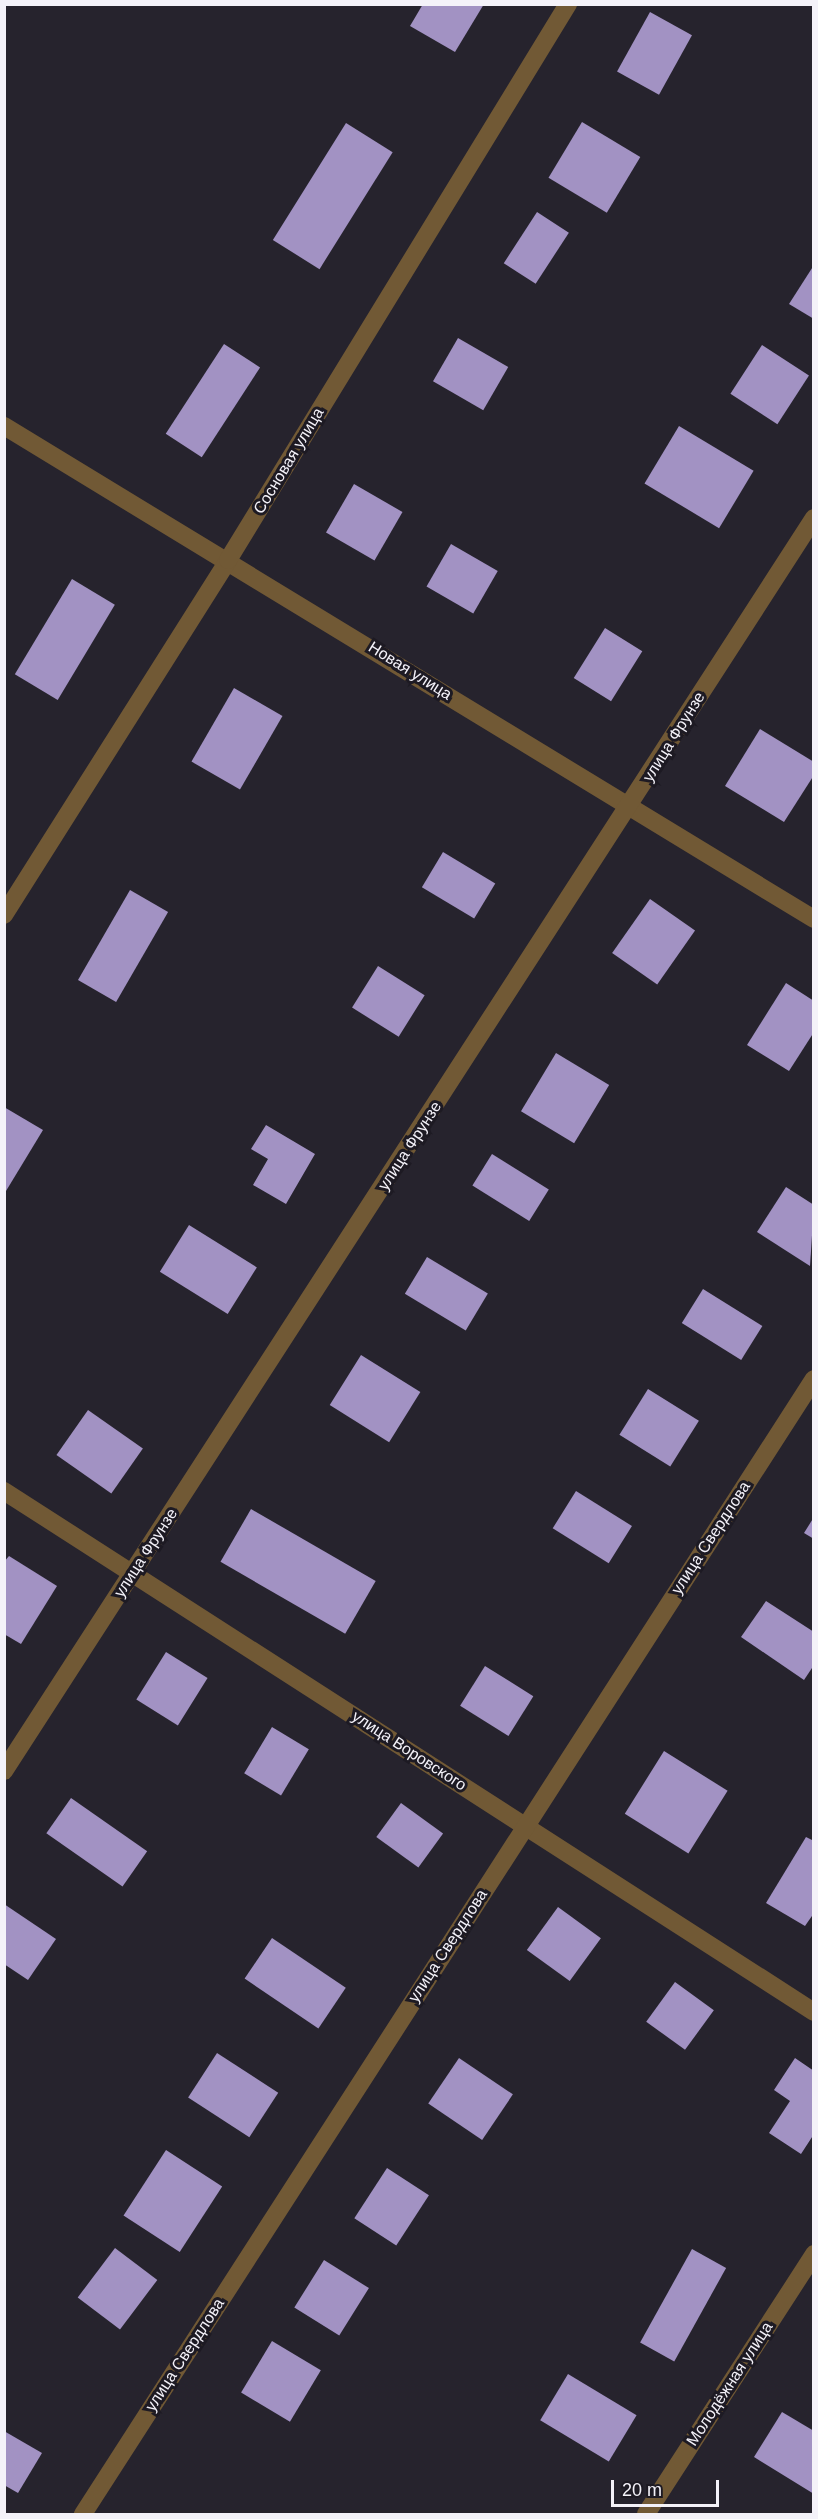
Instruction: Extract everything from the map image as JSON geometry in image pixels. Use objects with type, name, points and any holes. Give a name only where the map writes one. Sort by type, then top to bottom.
[{"type":"street","name":"Сосновая улица","points":[[4,915],[228,560],[568,4]]},
{"type":"street","name":"Новая улица","points":[[4,426],[228,560],[813,919]]},
{"type":"street","name":"улица Фрунзе","points":[[4,1771],[630,806],[813,518]]},
{"type":"street","name":"улица Свердлова","points":[[83,2514],[813,1378]]},
{"type":"street","name":"улица Воровского","points":[[4,1491],[813,2012]]},
{"type":"street","name":"Молодёжная улица","points":[[646,2514],[813,2254]]},
{"type":"building","points":[[423,4],[484,4],[455,52],[410,26]]},
{"type":"building","points":[[650,12],[692,35],[659,95],[617,71]]},
{"type":"building","points":[[582,122],[640,157],[607,213],[549,178]]},
{"type":"building","points":[[346,123],[393,152],[320,269],[273,240]]},
{"type":"building","points":[[537,212],[569,233],[536,284],[504,263]]},
{"type":"building","points":[[814,265],[814,319],[789,304]]},
{"type":"building","points":[[458,338],[508,367],[483,410],[433,381]]},
{"type":"building","points":[[224,344],[260,367],[202,457],[166,434]]},
{"type":"building","points":[[762,345],[809,375],[777,424],[730,394]]},
{"type":"building","points":[[679,426],[754,471],[719,528],[644,483]]},
{"type":"building","points":[[354,484],[402,512],[374,560],[326,532]]},
{"type":"building","points":[[451,544],[498,571],[473,613],[426,586]]},
{"type":"building","points":[[72,579],[115,605],[58,700],[15,674]]},
{"type":"building","points":[[605,628],[642,651],[611,701],[574,678]]},
{"type":"building","points":[[234,688],[282,716],[240,790],[192,762]]},
{"type":"building","points":[[760,729],[814,762],[814,775],[784,822],[725,786]]},
{"type":"building","points":[[443,852],[495,883],[474,919],[422,887]]},
{"type":"building","points":[[130,890],[168,912],[116,1002],[78,980]]},
{"type":"building","points":[[650,899],[695,931],[657,985],[612,953]]},
{"type":"building","points":[[378,966],[425,995],[399,1037],[352,1008]]},
{"type":"building","points":[[786,983],[814,1001],[814,1032],[789,1071],[747,1045]]},
{"type":"building","points":[[556,1053],[609,1085],[574,1143],[521,1111]]},
{"type":"building","points":[[4,1107],[43,1130],[6,1191],[4,1190]]},
{"type":"building","points":[[266,1125],[315,1154],[286,1204],[253,1185],[268,1159],[251,1149]]},
{"type":"building","points":[[492,1154],[549,1190],[529,1221],[472,1185]]},
{"type":"building","points":[[786,1187],[814,1205],[810,1266],[757,1232]]},
{"type":"building","points":[[189,1225],[257,1267],[228,1314],[160,1272]]},
{"type":"building","points":[[427,1257],[488,1294],[466,1330],[405,1294]]},
{"type":"building","points":[[703,1289],[762,1326],[741,1360],[682,1323]]},
{"type":"building","points":[[361,1355],[420,1392],[389,1442],[330,1405]]},
{"type":"building","points":[[648,1389],[699,1421],[670,1467],[619,1435]]},
{"type":"building","points":[[88,1410],[143,1448],[111,1493],[56,1455]]},
{"type":"building","points":[[576,1491],[632,1526],[609,1563],[553,1528]]},
{"type":"building","points":[[251,1509],[376,1581],[345,1634],[220,1562]]},
{"type":"building","points":[[814,1517],[814,1539],[804,1533]]},
{"type":"building","points":[[9,1556],[57,1586],[21,1644],[4,1634],[4,1562]]},
{"type":"building","points":[[766,1601],[814,1632],[814,1665],[804,1680],[741,1637]]},
{"type":"building","points":[[166,1652],[208,1678],[178,1725],[136,1699]]},
{"type":"building","points":[[485,1666],[533,1696],[508,1736],[460,1706]]},
{"type":"building","points":[[272,1727],[309,1749],[281,1795],[244,1773]]},
{"type":"building","points":[[664,1751],[728,1791],[688,1853],[625,1814]]},
{"type":"building","points":[[71,1798],[147,1851],[123,1887],[46,1833]]},
{"type":"building","points":[[401,1803],[443,1834],[418,1868],[376,1837]]},
{"type":"building","points":[[806,1837],[814,1841],[814,1913],[805,1926],[766,1903]]},
{"type":"building","points":[[4,1904],[56,1939],[28,1980],[4,1964]]},
{"type":"building","points":[[558,1907],[601,1938],[570,1981],[527,1950]]},
{"type":"building","points":[[272,1938],[346,1988],[318,2028],[245,1979]]},
{"type":"building","points":[[675,1982],[714,2010],[685,2050],[646,2022]]},
{"type":"building","points":[[217,2053],[278,2093],[249,2137],[188,2097]]},
{"type":"building","points":[[459,2058],[513,2094],[482,2140],[428,2104]]},
{"type":"building","points":[[795,2058],[814,2071],[814,2134],[801,2154],[769,2133],[790,2101],[774,2090]]},
{"type":"building","points":[[166,2150],[222,2186],[180,2252],[124,2215]]},
{"type":"building","points":[[387,2168],[429,2195],[396,2246],[354,2218]]},
{"type":"building","points":[[115,2248],[157,2280],[120,2329],[78,2298]]},
{"type":"building","points":[[692,2249],[726,2268],[674,2361],[640,2343]]},
{"type":"building","points":[[324,2260],[369,2288],[339,2336],[294,2307]]},
{"type":"building","points":[[272,2341],[321,2370],[290,2422],[241,2392]]},
{"type":"building","points":[[568,2374],[637,2415],[609,2461],[540,2420]]},
{"type":"building","points":[[782,2412],[814,2431],[814,2494],[754,2457]]},
{"type":"building","points":[[4,2431],[42,2453],[18,2493],[4,2485]]}]
